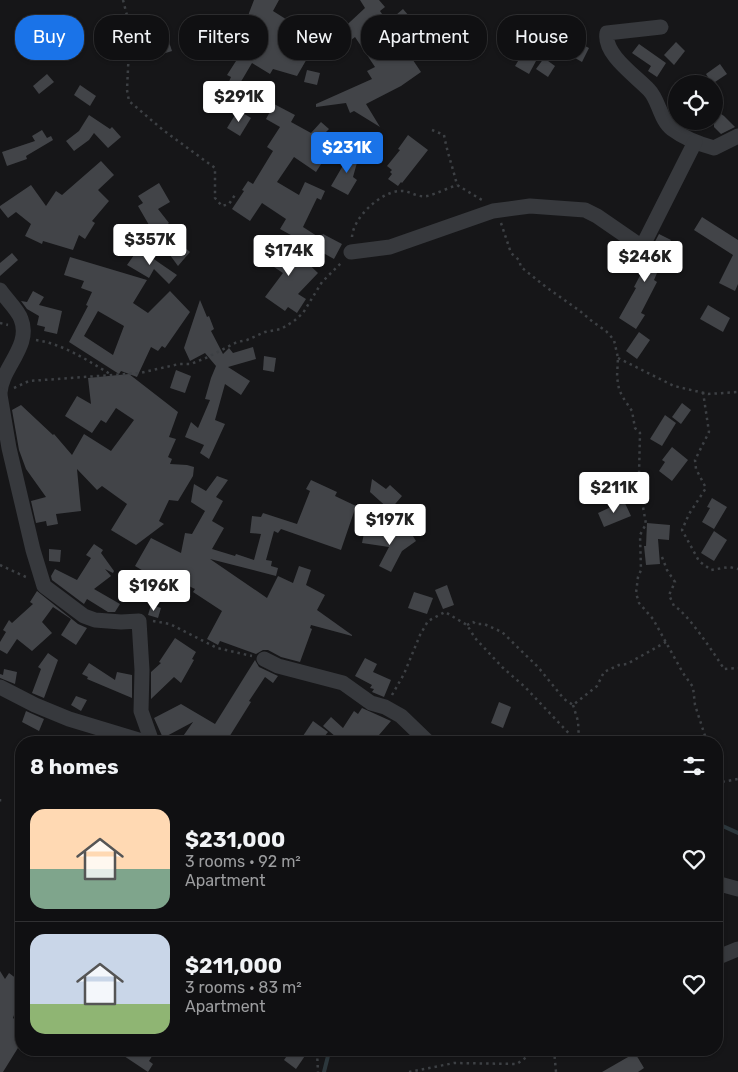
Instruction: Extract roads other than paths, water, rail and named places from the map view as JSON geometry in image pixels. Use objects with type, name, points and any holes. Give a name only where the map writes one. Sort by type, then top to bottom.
[{"type":"street","points":[[661,27],[607,34],[606,40],[614,55],[652,93],[670,128],[695,142],[714,148],[738,136]]},
{"type":"street","points":[[351,252],[390,247],[493,211],[530,206],[585,210],[597,216],[642,247],[695,142]]},
{"type":"street","points":[[0,290],[21,318],[22,338],[5,378],[2,393],[12,458],[33,550],[44,586],[84,616],[95,620],[139,621],[142,670],[141,711],[150,736]]},
{"type":"street","points":[[264,659],[278,666],[343,683],[371,703],[385,707],[401,716],[422,736]]},
{"type":"street","points":[[0,687],[35,705],[69,719],[125,736]]},
{"type":"street","points":[[723,885],[738,889]]},
{"type":"street","points":[[723,955],[738,949]]},
{"type":"waterway","points":[[723,826],[738,833]]},
{"type":"waterway","points":[[324,1072],[328,1056]]}]
